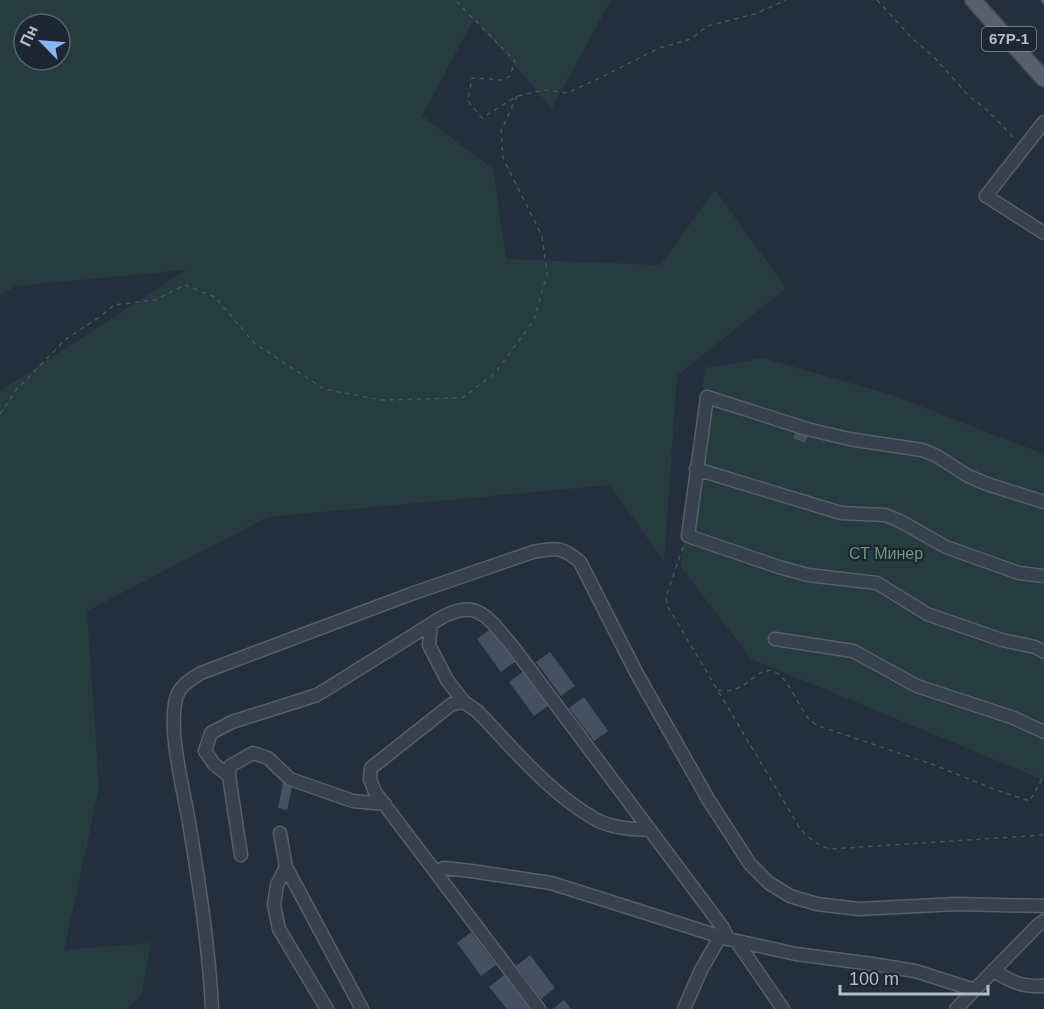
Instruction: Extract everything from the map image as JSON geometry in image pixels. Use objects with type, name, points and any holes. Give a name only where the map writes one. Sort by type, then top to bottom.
[{"type":"main road","name":"67Р-1","points":[[973,0],[1044,79]]},
{"type":"lane","points":[[1044,122],[986,196],[1044,233]]},
{"type":"lane","points":[[1044,502],[968,476],[935,455],[922,450],[849,439],[807,429],[707,397],[688,536],[808,575],[877,584],[927,614],[1044,652]]},
{"type":"lane","points":[[696,469],[841,513],[885,515],[946,547],[1019,573],[1044,576]]},
{"type":"lane","points":[[212,1009],[210,968],[198,876],[173,726],[176,697],[185,682],[201,673],[411,594],[533,552],[552,548],[568,552],[580,562],[637,674],[708,799],[750,864],[769,884],[789,896],[817,904],[859,909],[956,904],[1044,906]]},
{"type":"lane","points":[[229,776],[214,765],[205,750],[212,733],[232,722],[317,695],[450,611],[475,610],[489,618],[513,647],[723,928],[728,939],[783,1009]]},
{"type":"lane","points":[[432,624],[429,645],[447,680],[464,702],[477,711],[556,792],[596,820],[619,828],[649,830]]},
{"type":"lane","points":[[775,639],[853,651],[917,686],[1014,718],[1044,732]]},
{"type":"lane","points":[[464,702],[452,704],[371,768],[370,778],[375,792],[540,1009]]},
{"type":"lane","points":[[242,855],[229,776],[230,766],[253,753],[268,758],[290,779],[353,801],[385,804]]},
{"type":"lane","points":[[280,833],[286,867],[362,1009]]},
{"type":"lane","points":[[286,867],[277,885],[274,905],[279,929],[327,1009]]},
{"type":"lane","points":[[436,871],[444,868],[551,883],[728,939],[796,954],[915,971],[975,990]]},
{"type":"lane","points":[[956,1009],[1044,921]]},
{"type":"lane","points":[[684,1009],[701,970],[728,939]]},
{"type":"lane","points":[[993,971],[1016,984],[1029,987],[1044,986]]},
{"type":"path","points":[[455,0],[515,61],[510,76],[503,80],[472,78],[468,101],[482,118],[518,96],[545,90],[567,93],[659,48],[691,39],[707,26],[719,25],[755,14],[786,0]]},
{"type":"path","points":[[877,0],[912,39],[934,57],[968,95],[988,111],[1023,147]]},
{"type":"path","points":[[0,414],[17,389],[66,339],[114,305],[155,300],[185,285],[215,297],[254,343],[324,389],[381,400],[462,398],[495,373],[534,320],[547,274],[542,236],[503,158],[501,131],[518,96]]},
{"type":"path","points":[[688,536],[666,597],[668,607],[801,830],[818,845],[830,849],[1044,835]]},
{"type":"path","points":[[718,690],[736,691],[763,671],[770,670],[776,672],[786,684],[810,722],[825,728],[1030,801],[1044,775]]},
{"type":"green space","points":[[0,0],[611,0],[552,108],[474,19],[422,116],[493,169],[506,259],[660,265],[715,190],[786,288],[677,376],[664,562],[610,485],[268,517],[87,611],[99,788],[64,950],[151,943],[141,996],[126,1009],[0,1009],[0,391],[186,270],[16,286],[0,295]]},
{"type":"green space","name":"СТ Минер","points":[[763,358],[889,394],[1044,454],[1044,780],[751,659],[681,567],[705,368]]},
{"type":"building","points":[[796,431],[808,436],[805,443],[793,438]]},
{"type":"building","points":[[492,628],[516,661],[501,672],[477,639]]},
{"type":"building","points":[[550,652],[575,686],[561,696],[536,662]]},
{"type":"building","points":[[524,671],[549,705],[534,716],[509,682]]},
{"type":"building","points":[[584,697],[608,731],[594,741],[569,708]]},
{"type":"building","points":[[283,782],[293,784],[287,810],[278,808]]},
{"type":"building","points":[[471,932],[496,965],[481,976],[457,943]]},
{"type":"building","points":[[530,955],[555,988],[541,999],[516,966]]},
{"type":"building","points":[[504,975],[530,1009],[507,1009],[489,987]]},
{"type":"building","points":[[564,1000],[571,1009],[553,1009]]}]
